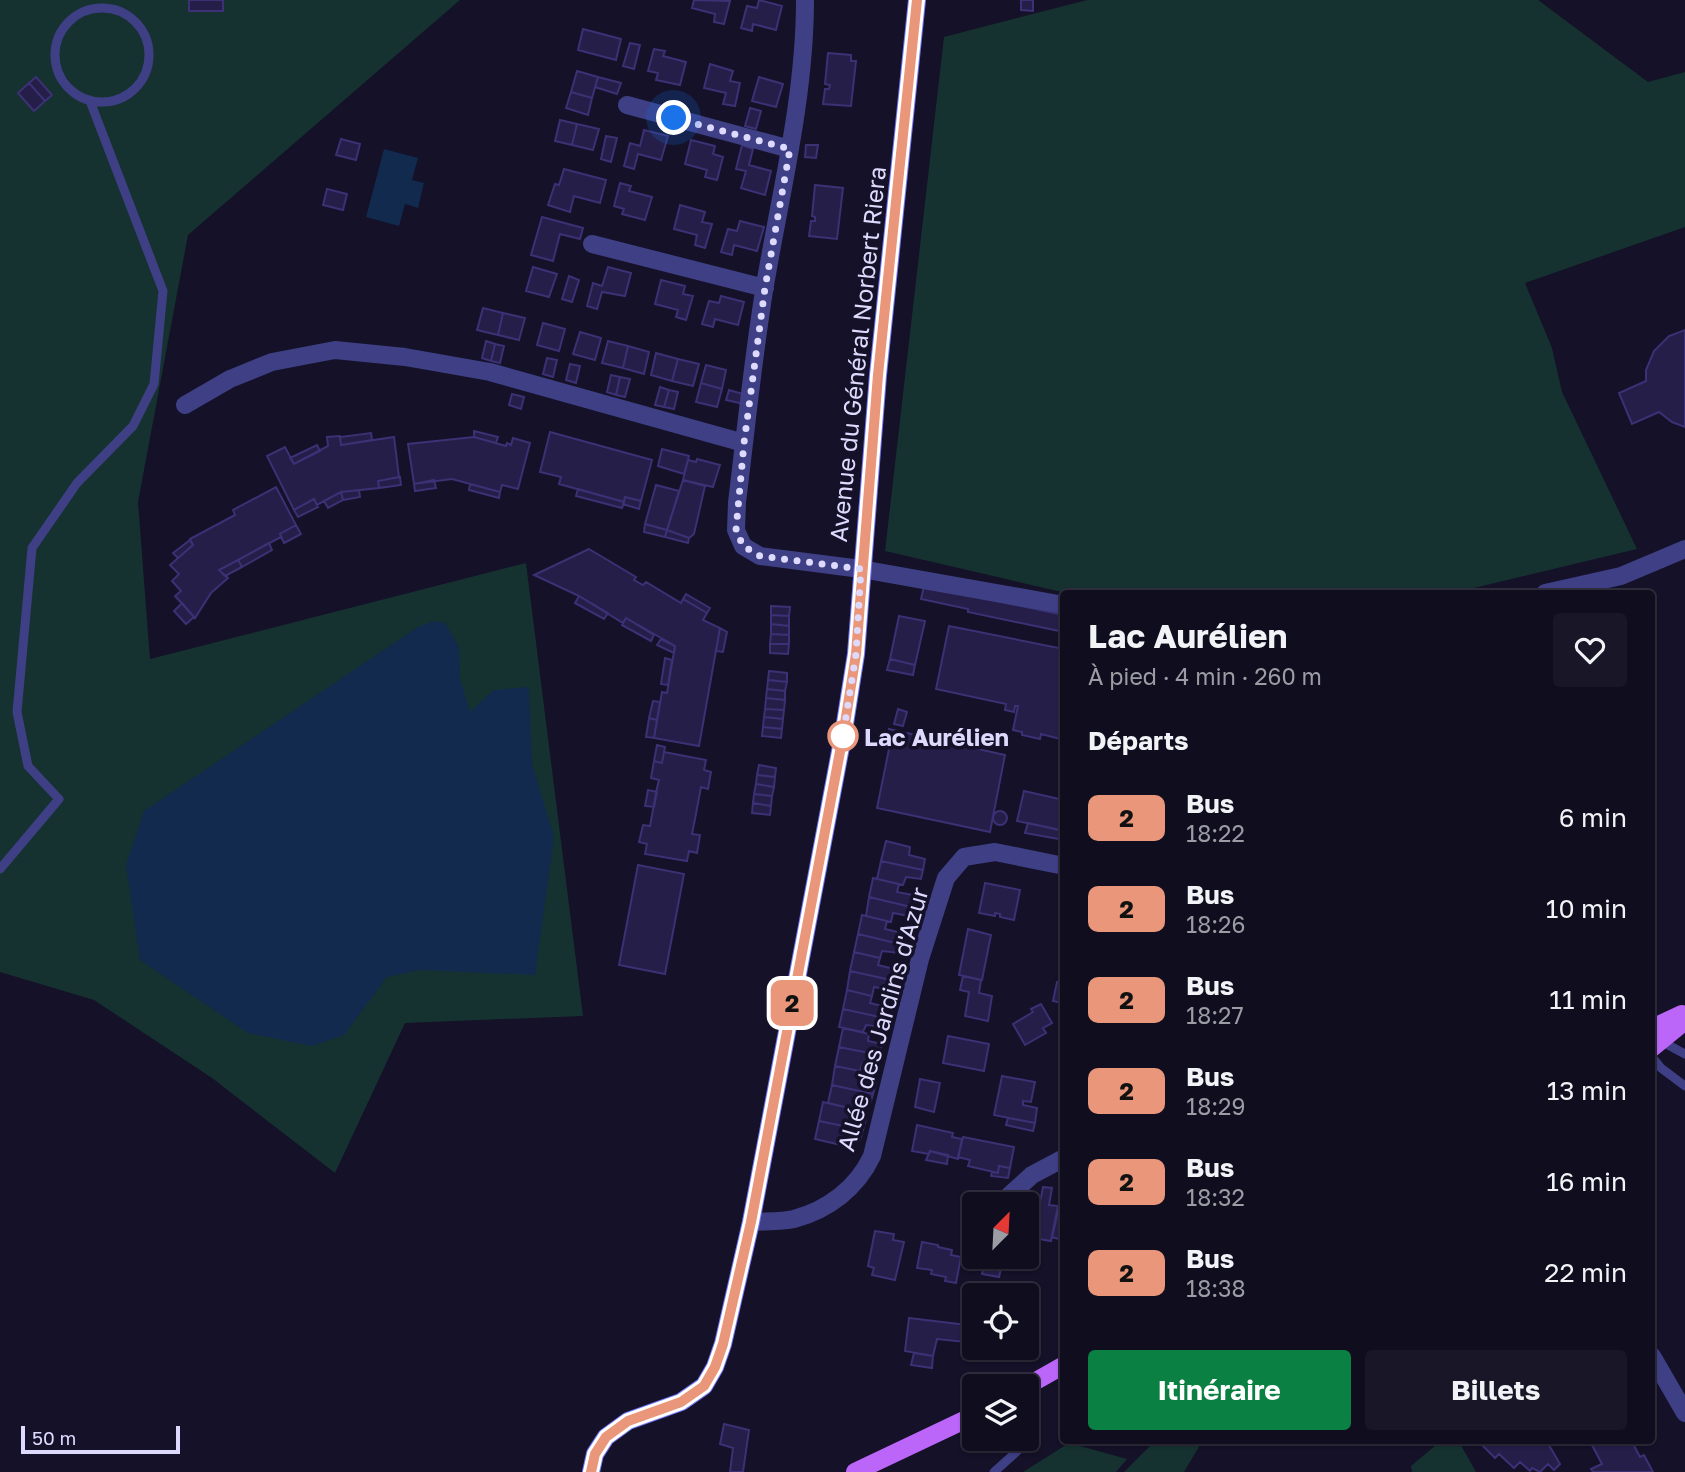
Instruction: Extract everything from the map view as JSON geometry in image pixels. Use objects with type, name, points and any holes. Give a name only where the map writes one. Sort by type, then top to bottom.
[{"type":"main road","name":"Avenue du Général Norbert Riera","points":[[590,1472],[595,1454],[606,1437],[628,1421],[681,1402],[704,1386],[715,1367],[723,1344],[751,1222],[843,736],[856,654],[878,375],[917,0]]},
{"type":"main road","points":[[1655,1041],[1685,1013]]},
{"type":"main road","points":[[1655,1041],[1685,1021]]},
{"type":"main road","points":[[1039,1380],[1060,1368]]},
{"type":"main road","points":[[855,1472],[962,1421]]},
{"type":"street","points":[[805,0],[805,31],[790,149],[765,288],[744,443],[736,530],[743,546],[760,556],[861,569],[1060,604]]},
{"type":"street","points":[[627,105],[790,149]]},
{"type":"street","points":[[592,244],[765,288]]},
{"type":"street","points":[[185,405],[230,379],[272,362],[335,350],[405,356],[490,372],[744,443]]},
{"type":"street","points":[[1558,590],[1621,576],[1685,549]]},
{"type":"street","name":"Allée des Jardins d'Azur","points":[[751,1222],[792,1220],[820,1210],[846,1191],[867,1166],[872,1156],[924,947],[947,878],[964,858],[995,852],[1060,865]]},
{"type":"street","points":[[1013,1192],[1032,1175],[1060,1160]]},
{"type":"street","points":[[1655,1361],[1685,1413]]},
{"type":"lane","points":[[0,869],[59,799],[29,766],[17,712],[32,548],[77,482],[133,426],[154,384],[163,291],[90,101],[70,89],[56,70],[54,55],[56,39],[64,25],[83,12],[106,7],[121,11],[134,20],[144,32],[149,47],[149,63],[144,78],[134,90],[121,99],[90,101]]},
{"type":"lane","points":[[1655,1042],[1685,1054]]},
{"type":"lane","points":[[1655,1046],[1661,1068],[1685,1086]]},
{"type":"lane","points":[[994,1472],[1017,1451]]},
{"type":"green space","points":[[0,0],[460,0],[188,235],[138,502],[150,659],[526,563],[583,1016],[405,1023],[335,1173],[212,1078],[94,1000],[0,972]]},
{"type":"green space","points":[[1087,0],[1538,0],[1648,82],[1685,72],[1685,227],[1525,283],[1552,348],[1562,392],[1637,549],[1466,590],[1060,592],[885,551],[944,37]]},
{"type":"green space","points":[[1067,1444],[1127,1459],[1116,1472],[1023,1472]]},
{"type":"green space","points":[[1152,1444],[1201,1444],[1184,1472],[1124,1472]]},
{"type":"green space","points":[[1437,1444],[1460,1444],[1476,1472],[1412,1472],[1411,1466]]},
{"type":"water","points":[[384,149],[418,158],[412,180],[424,183],[418,208],[405,204],[399,226],[366,217]]},
{"type":"water","points":[[434,621],[445,623],[459,647],[460,678],[470,712],[494,690],[529,687],[532,764],[554,837],[535,975],[419,970],[387,977],[344,1035],[312,1046],[248,1033],[140,960],[126,865],[144,811],[418,627]]},
{"type":"building","points":[[189,0],[223,0],[223,11],[189,11]]},
{"type":"building","points":[[694,0],[730,1],[724,24],[714,22],[715,14],[692,8]]},
{"type":"building","points":[[759,0],[782,6],[776,30],[753,24],[752,31],[741,28],[747,6],[757,8]]},
{"type":"building","points":[[1021,0],[1033,0],[1033,11],[1021,10]]},
{"type":"building","points":[[583,29],[621,39],[616,60],[578,50]]},
{"type":"building","points":[[630,43],[640,45],[634,69],[623,66]]},
{"type":"building","points":[[654,49],[665,51],[663,56],[686,62],[680,85],[656,80],[658,73],[648,71]]},
{"type":"building","points":[[828,53],[851,55],[851,61],[856,61],[851,106],[823,104],[825,89],[829,89],[830,85],[825,84]]},
{"type":"building","points":[[710,64],[733,71],[730,81],[740,83],[735,106],[723,104],[726,93],[704,88]]},
{"type":"building","points":[[577,71],[598,77],[592,98],[571,92]]},
{"type":"building","points":[[36,77],[52,95],[45,101],[29,83]]},
{"type":"building","points":[[598,77],[621,83],[617,94],[595,87]]},
{"type":"building","points":[[759,77],[783,84],[776,107],[752,101]]},
{"type":"building","points":[[29,83],[45,101],[34,111],[18,93]]},
{"type":"building","points":[[571,92],[592,98],[588,115],[566,108]]},
{"type":"building","points":[[750,108],[761,111],[756,129],[745,126]]},
{"type":"building","points":[[560,120],[577,124],[572,145],[555,141]]},
{"type":"building","points":[[577,124],[599,129],[593,150],[572,145]]},
{"type":"building","points":[[644,130],[668,136],[661,160],[638,154],[634,169],[624,166],[630,143],[640,146]]},
{"type":"building","points":[[606,136],[617,138],[611,162],[601,159]]},
{"type":"building","points":[[341,139],[360,144],[356,160],[336,155]]},
{"type":"building","points":[[691,140],[715,146],[713,154],[723,157],[717,180],[705,177],[707,170],[685,164]]},
{"type":"building","points":[[742,145],[753,149],[749,165],[771,171],[765,195],[741,188],[746,171],[736,169]]},
{"type":"building","points":[[806,145],[818,145],[816,158],[805,157]]},
{"type":"building","points":[[564,169],[606,180],[600,203],[574,196],[570,212],[548,205],[555,184],[559,185]]},
{"type":"building","points":[[620,183],[631,186],[629,191],[652,197],[645,220],[622,214],[624,209],[614,206]]},
{"type":"building","points":[[815,185],[843,188],[837,239],[809,236],[811,221],[815,221],[812,216]]},
{"type":"building","points":[[327,189],[347,194],[343,210],[323,205]]},
{"type":"building","points":[[680,205],[705,212],[702,222],[712,224],[705,248],[695,245],[697,235],[674,229]]},
{"type":"building","points":[[542,217],[583,228],[580,239],[560,234],[553,261],[531,255]]},
{"type":"building","points":[[740,221],[764,227],[757,251],[734,245],[732,255],[721,252],[728,229],[737,231]]},
{"type":"building","points":[[533,267],[557,274],[549,297],[526,291]]},
{"type":"building","points":[[608,267],[631,273],[625,296],[602,292],[597,309],[587,306],[593,283],[602,286]]},
{"type":"building","points":[[569,276],[579,280],[572,302],[562,299]]},
{"type":"building","points":[[661,280],[685,286],[683,294],[693,296],[686,320],[676,317],[678,310],[655,304]]},
{"type":"building","points":[[721,296],[744,302],[738,325],[715,319],[713,327],[702,324],[709,301],[719,303]]},
{"type":"building","points":[[483,308],[503,313],[498,335],[477,330]]},
{"type":"building","points":[[503,313],[525,318],[519,340],[498,335]]},
{"type":"building","points":[[543,323],[565,329],[559,351],[537,345]]},
{"type":"building","points":[[1685,330],[1685,427],[1672,422],[1659,412],[1632,424],[1619,393],[1646,381],[1646,370],[1654,351],[1669,336]]},
{"type":"building","points":[[580,332],[601,338],[595,360],[573,354]]},
{"type":"building","points":[[486,341],[495,344],[491,361],[482,358]]},
{"type":"building","points":[[608,341],[628,346],[623,368],[602,363]]},
{"type":"building","points":[[495,344],[504,346],[500,363],[491,361]]},
{"type":"building","points":[[628,346],[649,352],[644,374],[623,368]]},
{"type":"building","points":[[656,353],[678,359],[672,381],[651,375]]},
{"type":"building","points":[[547,358],[557,360],[553,377],[543,374]]},
{"type":"building","points":[[678,359],[699,364],[693,386],[672,381]]},
{"type":"building","points":[[570,364],[580,366],[576,383],[566,380]]},
{"type":"building","points":[[706,365],[726,370],[722,389],[701,383]]},
{"type":"building","points":[[611,375],[620,377],[616,395],[607,392]]},
{"type":"building","points":[[620,377],[630,379],[625,397],[616,395]]},
{"type":"building","points":[[701,383],[722,389],[717,407],[696,402]]},
{"type":"building","points":[[660,387],[669,390],[664,407],[655,405]]},
{"type":"building","points":[[669,390],[678,392],[674,409],[664,407]]},
{"type":"building","points":[[729,390],[746,395],[744,404],[726,400]]},
{"type":"building","points":[[512,394],[524,397],[521,409],[509,405]]},
{"type":"building","points":[[474,431],[498,437],[496,443],[474,437]]},
{"type":"building","points":[[550,432],[652,460],[641,501],[625,497],[624,502],[559,484],[561,477],[540,472]]},
{"type":"building","points":[[371,433],[372,440],[341,445],[340,437]]},
{"type":"building","points":[[340,436],[341,445],[394,437],[399,477],[378,481],[379,488],[341,492],[317,505],[314,499],[294,510],[267,456],[285,447],[294,464],[328,446],[327,437]]},
{"type":"building","points":[[474,437],[506,446],[507,443],[511,445],[513,438],[530,443],[518,489],[502,485],[500,492],[452,479],[414,484],[408,444]]},
{"type":"building","points":[[317,445],[320,451],[294,464],[290,458]]},
{"type":"building","points":[[662,449],[689,456],[684,474],[658,466]]},
{"type":"building","points":[[697,459],[720,465],[713,487],[683,480],[688,460],[696,462]]},
{"type":"building","points":[[400,477],[401,485],[379,488],[378,481]]},
{"type":"building","points":[[434,480],[436,488],[415,491],[414,484]]},
{"type":"building","points":[[683,480],[705,486],[694,534],[689,538],[667,530]]},
{"type":"building","points":[[470,484],[500,492],[499,498],[469,490]]},
{"type":"building","points":[[656,485],[679,491],[667,530],[645,524]]},
{"type":"building","points":[[276,487],[296,525],[280,534],[281,537],[219,570],[228,578],[211,593],[195,618],[175,596],[181,591],[172,581],[179,574],[170,565],[193,545],[190,539],[235,515],[233,510]]},
{"type":"building","points":[[578,489],[624,502],[622,508],[576,496]]},
{"type":"building","points":[[359,490],[360,497],[343,500],[341,492]]},
{"type":"building","points":[[341,492],[343,500],[328,508],[324,501]]},
{"type":"building","points":[[625,497],[641,501],[639,509],[623,504]]},
{"type":"building","points":[[314,499],[318,507],[298,517],[294,510]]},
{"type":"building","points":[[645,524],[667,530],[665,537],[644,532]]},
{"type":"building","points":[[296,525],[301,534],[284,543],[280,534]]},
{"type":"building","points":[[667,530],[689,538],[688,543],[665,537]]},
{"type":"building","points":[[190,540],[193,545],[178,558],[173,553]]},
{"type":"building","points":[[269,543],[272,550],[242,567],[238,560]]},
{"type":"building","points":[[589,549],[636,577],[634,580],[643,585],[646,582],[681,603],[683,599],[707,613],[703,620],[720,628],[699,746],[654,738],[662,692],[667,693],[675,646],[626,618],[623,623],[579,596],[534,575]]},
{"type":"building","points":[[238,560],[242,567],[225,576],[219,570]]},
{"type":"building","points":[[924,586],[1060,614],[1060,631],[968,612],[968,609],[921,599]]},
{"type":"building","points":[[686,594],[710,608],[707,613],[683,599]]},
{"type":"building","points":[[579,596],[608,613],[604,619],[575,603]]},
{"type":"building","points":[[182,603],[194,617],[186,624],[174,611]]},
{"type":"building","points":[[771,606],[790,607],[789,616],[771,615]]},
{"type":"building","points":[[771,615],[789,616],[789,626],[771,624]]},
{"type":"building","points":[[899,616],[925,621],[915,665],[890,659]]},
{"type":"building","points":[[626,618],[654,635],[651,641],[622,625]]},
{"type":"building","points":[[771,624],[789,626],[789,635],[771,634]]},
{"type":"building","points":[[949,626],[1060,648],[1060,739],[1041,734],[1040,739],[1013,730],[1018,706],[1015,706],[1014,712],[1005,710],[1006,704],[936,689]]},
{"type":"building","points":[[720,628],[727,632],[723,652],[716,651]]},
{"type":"building","points":[[771,634],[789,635],[789,644],[770,644]]},
{"type":"building","points":[[661,639],[675,646],[674,653],[657,645]]},
{"type":"building","points":[[770,644],[789,644],[788,654],[770,653]]},
{"type":"building","points":[[665,658],[672,660],[668,685],[661,684]]},
{"type":"building","points":[[890,659],[915,665],[913,675],[887,670]]},
{"type":"building","points":[[769,671],[787,673],[787,682],[768,680]]},
{"type":"building","points":[[768,680],[787,682],[785,691],[767,689]]},
{"type":"building","points":[[767,689],[785,691],[785,700],[766,698]]},
{"type":"building","points":[[766,698],[785,700],[784,710],[765,709]]},
{"type":"building","points":[[653,701],[660,702],[657,720],[649,718]]},
{"type":"building","points":[[765,709],[784,710],[783,719],[764,717]]},
{"type":"building","points":[[898,709],[907,712],[903,726],[894,724]]},
{"type":"building","points":[[764,717],[783,719],[782,729],[763,727]]},
{"type":"building","points":[[649,718],[657,720],[654,738],[646,737]]},
{"type":"building","points":[[763,727],[782,729],[781,738],[762,736]]},
{"type":"building","points":[[889,729],[1005,755],[990,832],[877,808],[891,739],[887,738]]},
{"type":"building","points":[[657,745],[665,747],[662,763],[654,761]]},
{"type":"building","points":[[664,752],[706,760],[704,770],[711,772],[708,789],[701,787],[692,834],[700,835],[697,853],[689,851],[687,861],[645,854],[647,844],[639,842],[643,825],[650,826],[659,780],[651,778],[654,761],[662,763]]},
{"type":"building","points":[[759,765],[776,768],[775,777],[757,775]]},
{"type":"building","points":[[757,775],[775,777],[774,787],[756,784]]},
{"type":"building","points":[[756,784],[774,787],[772,796],[754,794]]},
{"type":"building","points":[[648,790],[657,792],[654,807],[645,806]]},
{"type":"building","points":[[1024,791],[1060,799],[1060,830],[1017,821]]},
{"type":"building","points":[[754,794],[772,796],[771,806],[753,803]]},
{"type":"building","points":[[753,803],[771,806],[770,815],[752,813]]},
{"type":"building","points":[[997,811],[1003,811],[1007,818],[1003,825],[997,825],[993,821],[993,815]]},
{"type":"building","points":[[1028,823],[1060,830],[1059,839],[1025,833]]},
{"type":"building","points":[[886,841],[910,847],[909,855],[925,859],[923,870],[881,861]]},
{"type":"building","points":[[881,861],[923,870],[921,879],[906,877],[903,885],[877,879]]},
{"type":"building","points":[[638,865],[684,874],[665,974],[619,965]]},
{"type":"building","points":[[873,878],[899,884],[897,892],[913,895],[911,907],[869,897]]},
{"type":"building","points":[[985,883],[1020,890],[1014,920],[995,913],[995,916],[979,913]]},
{"type":"building","points":[[869,897],[911,907],[909,916],[893,913],[891,922],[866,916]]},
{"type":"building","points":[[862,915],[887,921],[885,929],[902,933],[900,944],[858,934]]},
{"type":"building","points":[[968,929],[991,935],[982,980],[959,975]]},
{"type":"building","points":[[858,934],[900,944],[899,953],[882,951],[880,958],[854,952]]},
{"type":"building","points":[[854,952],[880,958],[878,965],[894,969],[891,980],[850,971]]},
{"type":"building","points":[[850,971],[891,980],[890,990],[874,987],[872,996],[847,990]]},
{"type":"building","points":[[963,976],[981,980],[979,993],[992,996],[988,1021],[965,1016],[969,992],[960,990]]},
{"type":"building","points":[[1057,982],[1060,982],[1060,1003],[1053,1001]]},
{"type":"building","points":[[847,990],[872,996],[870,1003],[886,1007],[884,1018],[843,1009]]},
{"type":"building","points":[[1041,1004],[1052,1023],[1043,1028],[1046,1033],[1025,1045],[1013,1024]]},
{"type":"building","points":[[843,1009],[884,1018],[882,1027],[866,1025],[863,1032],[839,1027]]},
{"type":"building","points":[[843,1028],[869,1034],[868,1041],[882,1044],[879,1055],[839,1047]]},
{"type":"building","points":[[948,1036],[989,1044],[984,1071],[943,1063]]},
{"type":"building","points":[[839,1047],[879,1055],[877,1066],[862,1064],[860,1071],[835,1066]]},
{"type":"building","points":[[835,1066],[860,1071],[859,1078],[876,1083],[873,1094],[832,1085]]},
{"type":"building","points":[[1002,1076],[1035,1082],[1031,1102],[1023,1101],[1023,1105],[1037,1108],[1035,1123],[994,1115]]},
{"type":"building","points":[[920,1079],[940,1083],[934,1112],[915,1107]]},
{"type":"building","points":[[832,1085],[873,1094],[870,1104],[855,1100],[854,1109],[828,1103]]},
{"type":"building","points":[[823,1102],[849,1108],[848,1114],[866,1119],[863,1130],[819,1121]]},
{"type":"building","points":[[1008,1118],[1035,1123],[1033,1131],[1006,1125]]},
{"type":"building","points":[[819,1121],[863,1130],[860,1140],[843,1137],[841,1145],[815,1139]]},
{"type":"building","points":[[917,1125],[953,1133],[952,1137],[962,1139],[958,1159],[930,1151],[929,1154],[912,1151]]},
{"type":"building","points":[[963,1137],[1014,1147],[1010,1168],[999,1166],[998,1173],[968,1166],[970,1160],[958,1157]]},
{"type":"building","points":[[930,1151],[948,1155],[947,1164],[926,1160]]},
{"type":"building","points":[[999,1166],[1010,1168],[1008,1178],[991,1176],[992,1172],[998,1173]]},
{"type":"building","points":[[1043,1187],[1052,1188],[1049,1205],[1058,1206],[1051,1241],[1040,1239],[1040,1202]]},
{"type":"building","points":[[1060,1204],[1060,1239],[1052,1237]]},
{"type":"building","points":[[875,1231],[894,1234],[893,1240],[904,1242],[895,1280],[872,1275],[874,1268],[868,1266]]},
{"type":"building","points":[[922,1242],[952,1250],[951,1255],[961,1257],[956,1283],[945,1281],[946,1277],[931,1274],[932,1270],[917,1268]]},
{"type":"building","points":[[983,1269],[1001,1269],[999,1277],[982,1274]]},
{"type":"building","points":[[909,1318],[962,1324],[962,1342],[937,1339],[933,1356],[905,1351]]},
{"type":"building","points":[[914,1353],[933,1356],[932,1368],[911,1365]]},
{"type":"building","points":[[724,1424],[749,1430],[743,1472],[730,1472],[733,1448],[720,1444]]},
{"type":"building","points":[[1481,1444],[1548,1444],[1560,1464],[1554,1470],[1548,1464],[1540,1472],[1532,1468],[1530,1471],[1520,1462],[1514,1468],[1499,1454],[1495,1458]]},
{"type":"building","points":[[1633,1444],[1640,1457],[1644,1455],[1653,1472],[1593,1472],[1591,1469],[1602,1464],[1592,1445]]},
{"type":"bus line","name":"2","points":[[591,1472],[595,1454],[606,1437],[628,1421],[681,1402],[704,1386],[715,1367],[723,1344],[751,1222],[843,736],[856,654],[878,375],[917,0]]},
{"type":"place","name":"Lac Aurélien","points":[[843,736]]},
{"type":"route","points":[[674,118],[790,149],[765,288],[744,443],[736,530],[743,546],[760,556],[861,569],[856,654],[843,736]]}]
